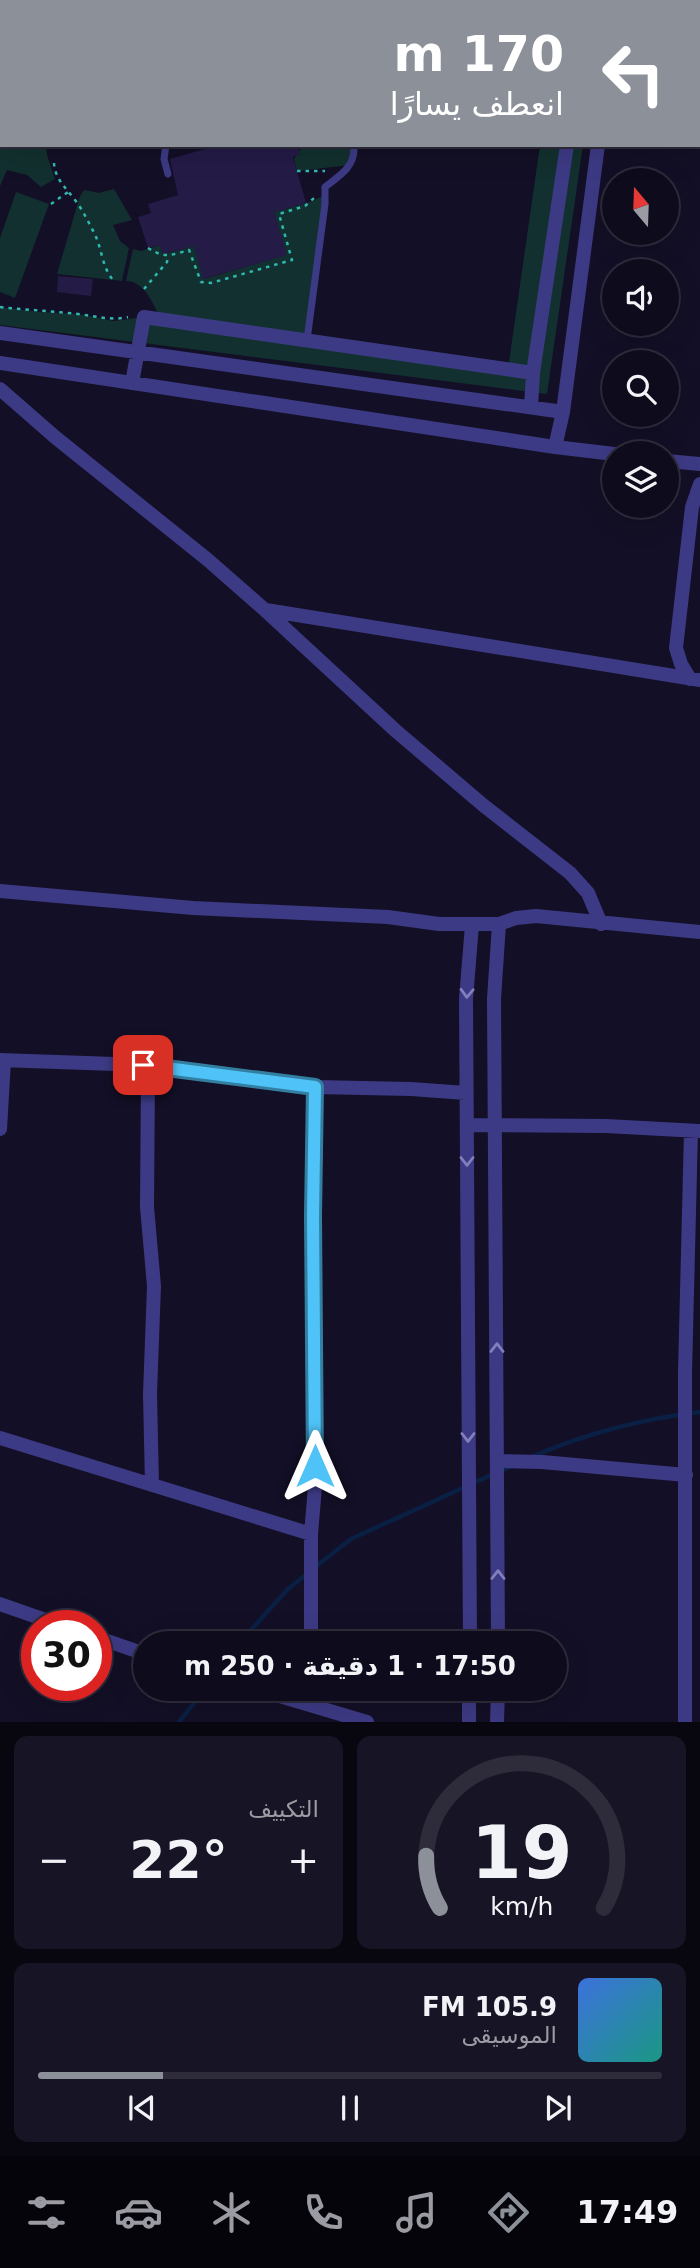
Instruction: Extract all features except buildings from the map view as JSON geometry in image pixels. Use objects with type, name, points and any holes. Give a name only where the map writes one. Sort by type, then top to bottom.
[{"type":"street","points":[[531,407],[533,373],[568,147]]},
{"type":"street","points":[[555,447],[563,412],[598,147]]},
{"type":"street","points":[[132,383],[144,317],[533,373]]},
{"type":"street","points":[[0,333],[563,412]]},
{"type":"street","points":[[0,363],[602,453]]},
{"type":"street","points":[[0,389],[83,460],[208,560],[396,731],[483,806],[570,873],[588,893],[601,924]]},
{"type":"street","points":[[679,462],[700,464]]},
{"type":"street","points":[[695,679],[681,664],[676,648],[692,507],[700,484]]},
{"type":"street","points":[[265,610],[695,679]]},
{"type":"street","points":[[650,672],[665,663],[676,648]]},
{"type":"street","points":[[0,891],[193,908],[388,917],[439,924],[499,925],[516,918],[536,916],[700,932]]},
{"type":"street","points":[[470,1631],[466,999],[471,925]]},
{"type":"street","points":[[498,1631],[494,999],[499,925]]},
{"type":"street","points":[[0,1129],[2,1061],[143,1065],[315,1087],[466,1093]]},
{"type":"street","points":[[143,1065],[148,1072],[147,1207],[154,1286],[150,1394],[152,1485]]},
{"type":"street","points":[[311,1631],[311,1534],[315,1487],[315,1087]]},
{"type":"street","points":[[467,1125],[606,1126],[696,1131],[694,1281],[686,1475],[685,1722]]},
{"type":"street","points":[[0,1437],[311,1534]]},
{"type":"street","points":[[497,1461],[542,1462],[686,1475]]},
{"type":"street","points":[[0,1604],[21,1611]]},
{"type":"street","points":[[112,1643],[133,1650]]},
{"type":"street","points":[[296,1701],[367,1722]]},
{"type":"street","points":[[469,1701],[469,1722]]},
{"type":"street","points":[[497,1722],[498,1701]]},
{"type":"lane","points":[[166,147],[164,159],[168,174]]},
{"type":"lane","points":[[307,341],[325,187],[351,165],[354,147]]},
{"type":"path","points":[[54,163],[54,170],[61,184],[77,202],[98,241],[107,273],[113,280]]},
{"type":"path","points":[[148,248],[159,255],[168,256],[189,250],[201,282],[211,283],[292,260],[279,214],[305,206],[325,187],[334,173],[297,171]]},
{"type":"path","points":[[51,204],[68,192]]},
{"type":"path","points":[[144,289],[167,262],[168,256]]},
{"type":"path","points":[[0,307],[78,314],[114,321],[144,317]]},
{"type":"green space","points":[[0,147],[46,147],[55,179],[41,187],[27,175],[7,170],[0,186]]},
{"type":"green space","points":[[302,147],[351,147],[351,165],[297,171],[294,159]]},
{"type":"green space","points":[[540,147],[583,147],[547,394],[0,325],[0,307],[78,314],[114,321],[161,318],[143,289],[126,281],[133,249],[141,251],[160,245],[163,254],[194,246],[204,279],[286,255],[274,212],[325,195],[308,340],[508,369]]},
{"type":"green space","points":[[114,189],[132,220],[113,225],[120,241],[129,248],[122,281],[57,274],[84,190],[99,193]]},
{"type":"green space","points":[[16,192],[49,204],[15,298],[0,292],[0,238]]},
{"type":"waterway","points":[[534,1456],[615,1428],[700,1412]]},
{"type":"waterway","points":[[473,1483],[510,1467]]},
{"type":"waterway","points":[[314,1568],[351,1539],[465,1487]]},
{"type":"waterway","points":[[250,1631],[288,1589],[307,1574]]},
{"type":"waterway","points":[[179,1722],[196,1701]]},
{"type":"route","points":[[143,1065],[315,1087],[315,1466]]}]
